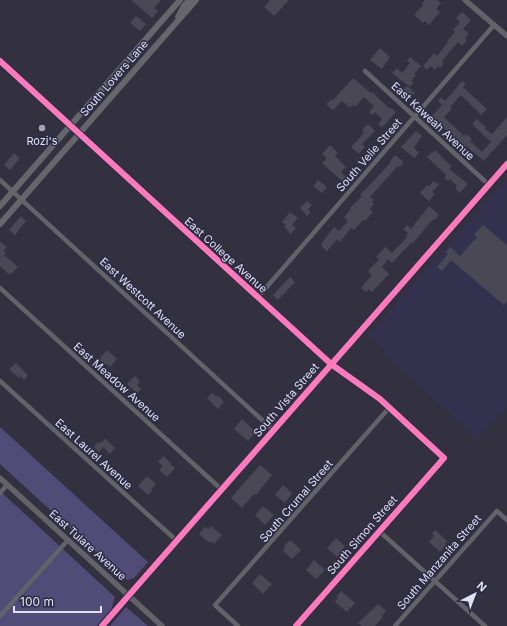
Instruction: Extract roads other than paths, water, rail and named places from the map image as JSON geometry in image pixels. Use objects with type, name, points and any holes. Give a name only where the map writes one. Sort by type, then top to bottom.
[{"type":"main road","name":"South Lovers Lane","points":[[0,206],[180,0]]},
{"type":"main road","points":[[175,24],[188,0]]},
{"type":"main road","name":"South Lovers Lane","points":[[0,224],[196,0]]},
{"type":"street","points":[[465,0],[507,36]]},
{"type":"street","name":"South Velie Street","points":[[258,297],[494,25]]},
{"type":"street","name":"East College Avenue","points":[[0,61],[331,364],[367,389],[444,458]]},
{"type":"street","name":"East Kaweah Avenue","points":[[364,71],[489,185]]},
{"type":"street","name":"South Vista Street","points":[[102,626],[507,164]]},
{"type":"street","name":"East Westcott Avenue","points":[[0,180],[273,430]]},
{"type":"street","name":"East Meadow Avenue","points":[[0,288],[221,489]]},
{"type":"street","name":"East Laurel Avenue","points":[[0,381],[176,541]]},
{"type":"street","name":"South Crumal Street","points":[[238,626],[215,606],[389,408]]},
{"type":"street","name":"South Simon Street","points":[[296,626],[444,458]]},
{"type":"street","name":"East Tulare Avenue","points":[[0,478],[162,626]]},
{"type":"street","points":[[0,493],[7,485]]},
{"type":"street","name":"South Manzanita Street","points":[[395,626],[497,511],[507,520]]},
{"type":"street","points":[[379,531],[485,626]]},
{"type":"street","points":[[0,616],[68,540]]},
{"type":"place","name":"Rozi's","points":[[42,128]]}]
